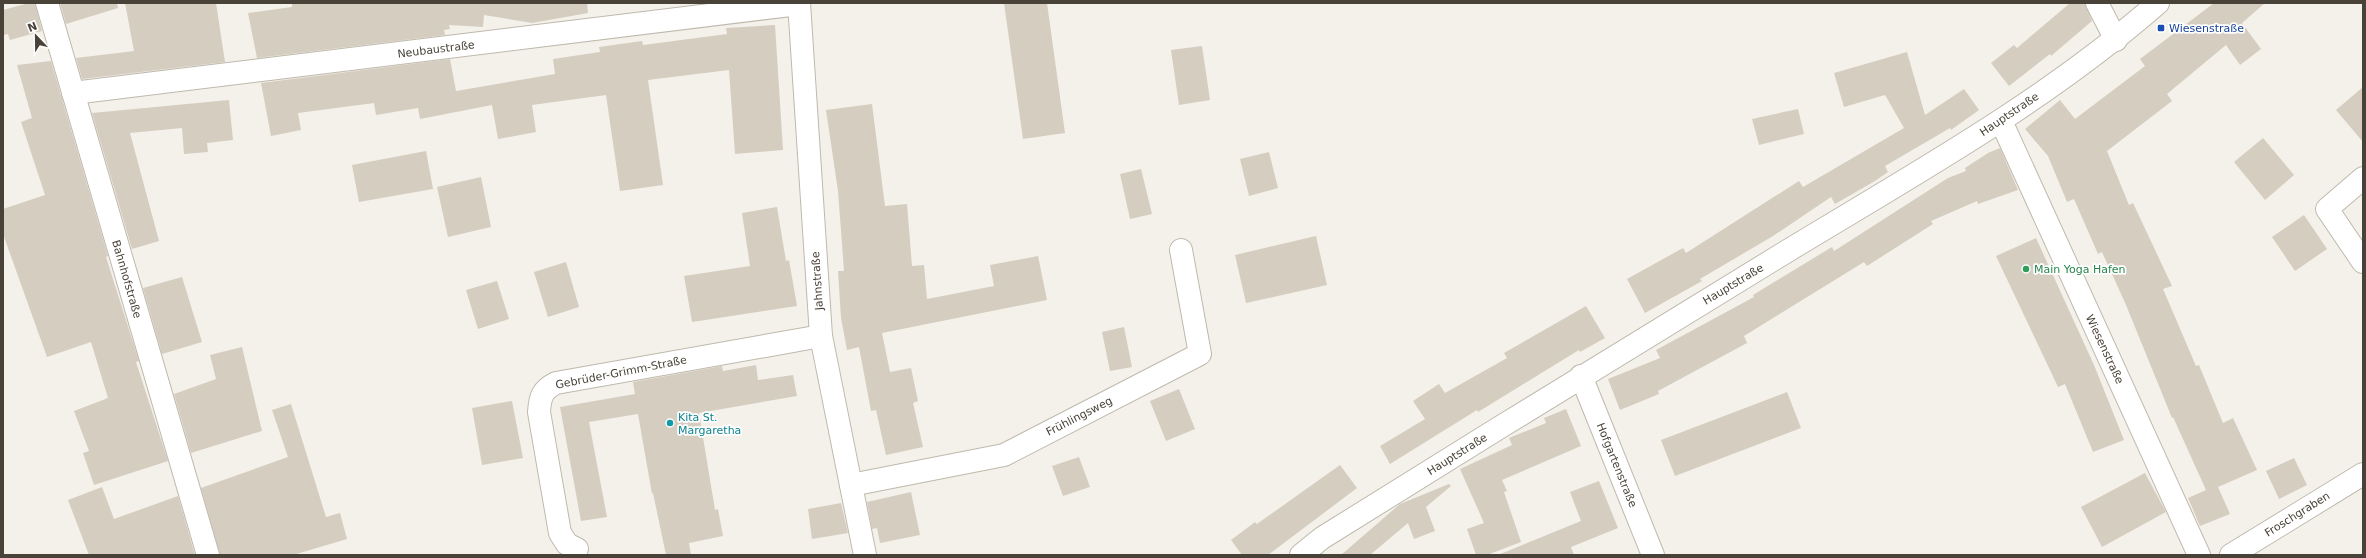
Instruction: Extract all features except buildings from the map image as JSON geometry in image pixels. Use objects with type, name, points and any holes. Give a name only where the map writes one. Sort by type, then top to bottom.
[{"type":"street","name":"Bahnhofstraße","points":[[48,3],[208,555]]},
{"type":"street","points":[[2097,3],[2116,40]]},
{"type":"street","name":"Hauptstraße","points":[[1302,555],[1322,538],[1581,376],[2001,122],[2116,40],[2158,3]]},
{"type":"street","name":"Neubaustraße","points":[[73,93],[799,4]]},
{"type":"street","name":"Jahnstraße","points":[[799,4],[820,336],[865,555]]},
{"type":"street","name":"Wiesenstraße","points":[[2001,122],[2199,555]]},
{"type":"street","points":[[2363,178],[2327,210],[2363,262]]},
{"type":"street","name":"Frühlingsweg","points":[[851,485],[1004,455],[1200,354],[1181,250]]},
{"type":"street","name":"Gebrüder-Grimm-Straße","points":[[577,549],[567,544],[560,533],[539,412],[540,395],[546,388],[556,383],[820,336]]},
{"type":"street","name":"Hofgartenstraße","points":[[1581,376],[1653,555]]},
{"type":"street","name":"Froschgraben","points":[[2231,555],[2363,474]]},
{"type":"place","name":"Wiesenstraße","points":[[2161,28]]},
{"type":"place","name":"Main Yoga Hafen","points":[[2026,269]]},
{"type":"place","name":"Kita St. Margaretha","points":[[670,423]]}]
